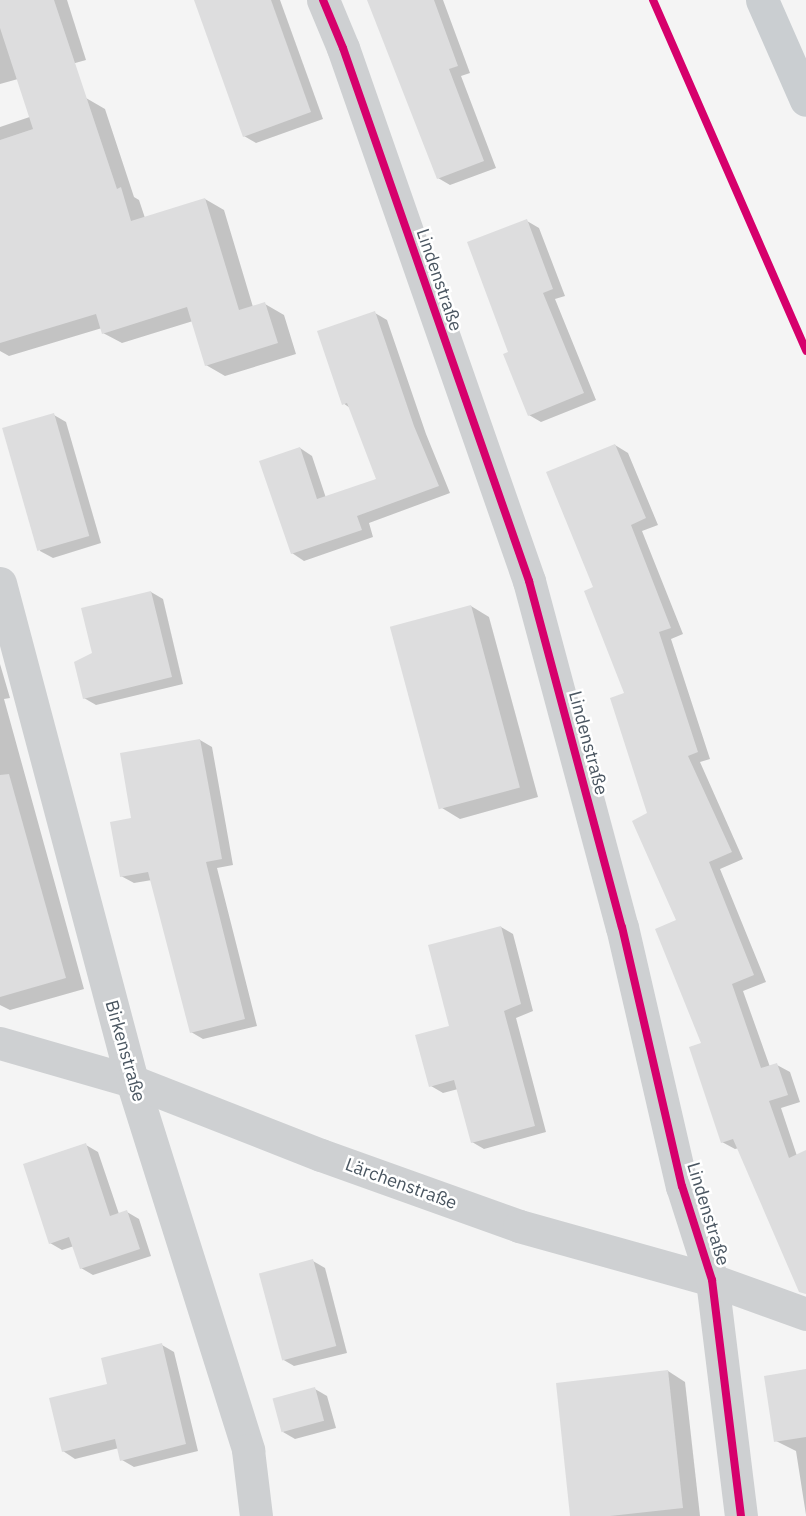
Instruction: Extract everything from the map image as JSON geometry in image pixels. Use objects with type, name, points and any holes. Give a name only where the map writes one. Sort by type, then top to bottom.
[{"type":"main road","points":[[762,0],[806,100]]},
{"type":"street","name":"Lindenstraße","points":[[323,0],[343,48],[529,581],[622,927],[682,1186],[712,1280],[741,1516]]},
{"type":"street","name":"Birkenstraße","points":[[0,583],[132,1081],[248,1450],[256,1516]]},
{"type":"street","name":"Lärchenstraße","points":[[0,1043],[132,1081],[321,1155],[519,1226],[712,1280],[806,1314]]},
{"type":"building","points":[[0,0],[54,0],[117,189],[121,187],[131,221],[205,198],[239,310],[265,302],[278,343],[205,366],[187,307],[102,334],[96,314],[0,343],[0,140],[33,129],[0,28]]},
{"type":"building","points":[[194,0],[271,0],[311,112],[243,137]]},
{"type":"building","points":[[367,0],[434,0],[458,66],[449,69],[484,161],[437,179]]},
{"type":"building","points":[[527,219],[553,289],[543,293],[584,393],[528,416],[503,354],[508,352],[467,242]]},
{"type":"building","points":[[375,311],[414,426],[439,486],[357,516],[362,530],[291,554],[259,461],[300,447],[317,499],[376,479],[347,403],[342,405],[317,331]]},
{"type":"building","points":[[54,413],[89,536],[37,551],[2,428]]},
{"type":"building","points":[[615,444],[646,518],[631,525],[671,628],[659,632],[698,752],[688,756],[732,852],[709,862],[754,975],[732,984],[761,1068],[777,1063],[788,1095],[769,1101],[789,1158],[806,1150],[806,1294],[799,1292],[733,1139],[721,1143],[689,1047],[701,1043],[655,929],[676,920],[632,821],[647,813],[610,698],[624,693],[584,591],[593,587],[546,472]]},
{"type":"building","points":[[151,591],[172,677],[83,699],[74,662],[92,653],[81,608]]},
{"type":"building","points":[[471,605],[520,788],[439,809],[390,627]]},
{"type":"building","points":[[200,739],[222,859],[206,862],[245,1019],[190,1033],[148,872],[120,877],[110,822],[131,818],[120,753]]},
{"type":"building","points":[[9,774],[66,978],[0,997],[0,775]]},
{"type":"building","points":[[501,926],[521,1004],[504,1011],[535,1126],[471,1143],[454,1080],[429,1087],[415,1035],[449,1026],[428,945]]},
{"type":"building","points":[[86,1143],[110,1216],[127,1210],[140,1249],[80,1269],[69,1237],[49,1244],[23,1164]]},
{"type":"building","points":[[313,1259],[336,1346],[282,1360],[259,1273]]},
{"type":"building","points":[[162,1343],[186,1444],[120,1461],[115,1439],[62,1452],[49,1398],[107,1384],[101,1358]]},
{"type":"building","points":[[806,1369],[806,1437],[774,1442],[764,1376]]},
{"type":"building","points":[[668,1370],[683,1508],[610,1516],[570,1516],[556,1383]]},
{"type":"building","points":[[315,1387],[324,1421],[282,1432],[272,1398]]},
{"type":"cycle path","points":[[323,0],[343,48],[529,581],[622,927],[682,1186],[712,1280],[741,1516]]},
{"type":"cycle path","points":[[653,0],[806,351]]}]
